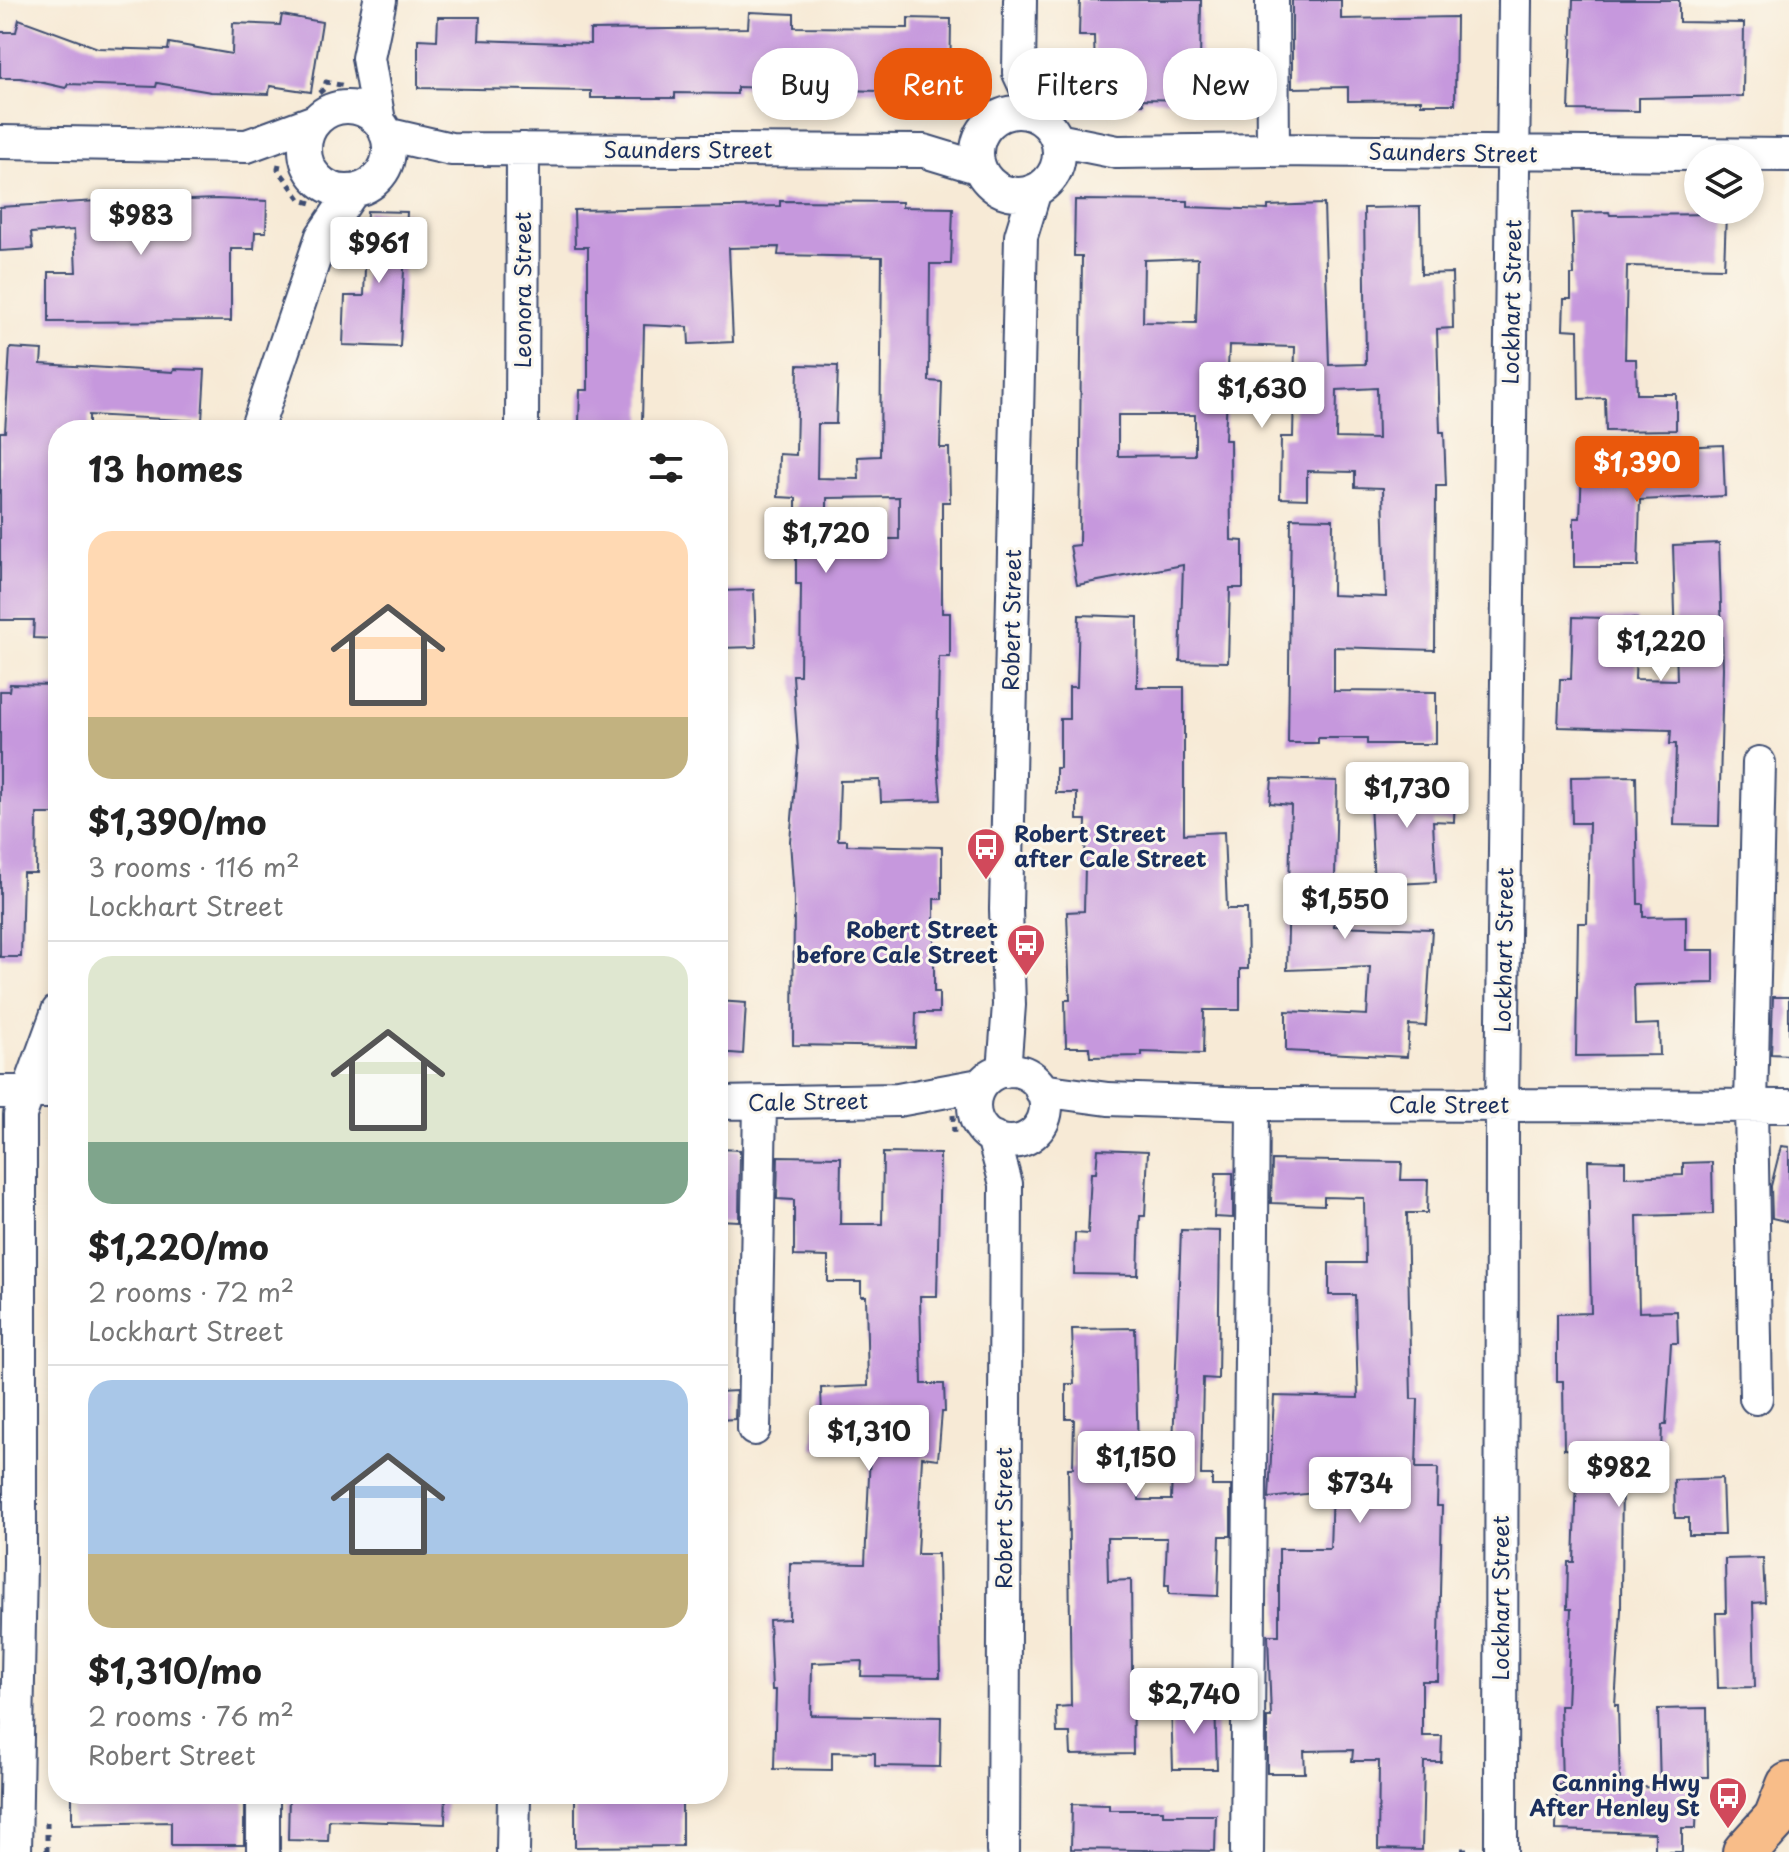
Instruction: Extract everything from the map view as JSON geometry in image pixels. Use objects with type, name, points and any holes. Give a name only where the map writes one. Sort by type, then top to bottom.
[{"type":"highway","points":[[1745,1852],[1781,1819]]},
{"type":"street","points":[[247,146],[314,176],[331,189],[353,191],[367,187],[382,172],[390,151],[382,128],[368,58],[380,0]]},
{"type":"street","points":[[1019,48],[1020,0]]},
{"type":"street","points":[[1272,0],[1273,150]]},
{"type":"street","name":"Lockhart Street","points":[[1501,1852],[1502,1105],[1515,0]]},
{"type":"street","points":[[322,236],[314,176],[304,146],[322,116],[368,58]]},
{"type":"street","points":[[989,178],[977,154],[1008,93]]},
{"type":"street","points":[[0,142],[247,146],[322,116],[353,108],[382,128]]},
{"type":"street","name":"Saunders Street","points":[[382,128],[451,149],[924,151],[1012,113],[1047,155]]},
{"type":"street","points":[[1035,120],[1047,155]]},
{"type":"street","name":"Saunders Street","points":[[382,172],[451,149]]},
{"type":"street","name":"Leonora Street","points":[[522,420],[523,149]]},
{"type":"street","name":"Saunders Street","points":[[1047,155],[1273,150],[1789,155]]},
{"type":"street","name":"Saunders Street","points":[[924,151],[1022,194],[1047,155]]},
{"type":"street","name":"Robert Street","points":[[1003,1852],[1006,1184],[1022,1095],[1009,1005],[1006,909],[1021,236],[1047,155]]},
{"type":"street","name":"Robert Street","points":[[989,178],[1021,236]]},
{"type":"street","points":[[259,420],[322,236],[353,191]]},
{"type":"street","points":[[1756,1398],[1751,1106],[1759,763]]},
{"type":"street","points":[[15,1852],[20,1563],[20,1115],[48,1039]]},
{"type":"street","points":[[984,1128],[973,1105],[1022,1095]]},
{"type":"street","name":"Cale Street","points":[[728,1103],[1022,1095],[1253,1104],[1789,1106]]},
{"type":"street","name":"Cale Street","points":[[898,1100],[984,1128],[1005,1141],[1022,1095]]},
{"type":"street","points":[[754,1429],[760,1104]]},
{"type":"street","points":[[1247,1852],[1253,1104]]},
{"type":"street","name":"Robert Street","points":[[984,1128],[1006,1184]]},
{"type":"street","points":[[263,1804],[263,1852]]},
{"type":"street","points":[[513,1852],[514,1804]]},
{"type":"building","points":[[1080,0],[1201,0],[1200,48],[1163,48],[1163,99],[1147,99],[1147,48],[1094,48],[1094,36],[1079,36]]},
{"type":"building","points":[[1292,0],[1341,0],[1341,19],[1456,17],[1455,104],[1421,104],[1421,100],[1348,101],[1348,87],[1292,88]]},
{"type":"building","points":[[1573,0],[1679,0],[1679,22],[1744,23],[1743,96],[1639,98],[1639,111],[1569,110]]},
{"type":"building","points":[[749,12],[794,14],[794,27],[908,28],[908,18],[951,19],[951,48],[874,48],[874,91],[858,90],[858,48],[752,48],[752,87],[737,87],[737,94],[675,93],[675,98],[591,98],[591,91],[418,88],[418,39],[437,40],[438,17],[480,17],[479,40],[590,44],[590,30],[748,28]]},
{"type":"building","points":[[282,15],[322,22],[311,92],[270,86],[269,94],[211,92],[157,83],[156,87],[68,84],[66,88],[21,78],[0,78],[0,32],[16,32],[19,19],[98,48],[168,50],[169,43],[232,54],[233,23],[280,25]]},
{"type":"building","points":[[217,199],[267,201],[266,232],[255,232],[254,249],[231,249],[231,321],[49,322],[49,272],[76,272],[74,230],[31,233],[33,249],[0,251],[0,207],[113,200],[113,203]]},
{"type":"building","points":[[1075,200],[1188,201],[1188,207],[1268,210],[1268,206],[1324,204],[1329,365],[1366,364],[1364,208],[1420,207],[1421,274],[1452,273],[1453,328],[1437,329],[1440,432],[1444,432],[1446,486],[1436,486],[1435,650],[1334,647],[1334,691],[1436,692],[1436,744],[1367,744],[1367,738],[1318,738],[1318,743],[1288,743],[1291,518],[1333,519],[1332,595],[1386,597],[1383,488],[1355,487],[1355,472],[1307,471],[1307,499],[1280,498],[1281,437],[1293,437],[1295,347],[1229,345],[1225,440],[1230,440],[1231,540],[1243,541],[1243,588],[1230,588],[1228,662],[1180,661],[1183,565],[1077,585],[1070,546],[1079,545],[1082,256],[1074,256]],"holes":[[[1198,258],[1196,323],[1143,322],[1144,260]],[[1377,388],[1378,439],[1336,438],[1337,390]],[[1118,415],[1195,415],[1195,455],[1118,456]]]},
{"type":"building","points":[[780,201],[902,202],[902,207],[953,208],[951,264],[930,264],[929,381],[942,382],[940,448],[949,448],[950,502],[942,502],[942,613],[950,613],[950,657],[939,657],[937,753],[941,800],[881,802],[880,780],[840,781],[838,840],[847,840],[847,845],[942,847],[942,899],[934,899],[934,992],[939,992],[939,1013],[916,1013],[915,1047],[793,1045],[794,898],[790,841],[798,751],[793,675],[800,675],[801,584],[796,584],[796,498],[778,497],[779,454],[796,455],[798,365],[838,366],[836,424],[818,424],[817,478],[859,479],[858,457],[880,456],[882,257],[778,255],[779,247],[729,248],[733,342],[689,344],[688,327],[644,325],[642,420],[579,420],[580,390],[588,390],[588,247],[575,247],[574,210],[780,206]],"holes":[[[899,497],[899,539],[827,539],[827,498]]]},
{"type":"building","points":[[367,211],[407,212],[400,347],[343,345],[345,296],[364,296]]},
{"type":"building","points":[[1572,213],[1684,214],[1684,224],[1726,224],[1724,268],[1627,266],[1625,359],[1636,359],[1637,394],[1676,394],[1676,430],[1606,431],[1605,398],[1579,399],[1578,330],[1563,329],[1564,299],[1571,299],[1571,275],[1574,275]]},
{"type":"building","points":[[10,348],[42,350],[41,364],[173,372],[174,369],[205,370],[202,420],[89,415],[89,420],[48,420],[48,639],[33,638],[34,620],[0,620],[0,432],[5,432]]},
{"type":"building","points":[[1723,445],[1725,496],[1640,500],[1638,567],[1574,567],[1574,518],[1580,518],[1582,469],[1680,472],[1679,447]]},
{"type":"building","points":[[1719,543],[1723,668],[1719,826],[1674,825],[1676,744],[1670,744],[1671,730],[1558,727],[1560,679],[1571,679],[1573,617],[1637,619],[1635,679],[1677,680],[1673,545]]},
{"type":"building","points":[[754,590],[756,647],[728,648],[728,591]]},
{"type":"building","points":[[1079,615],[1138,617],[1137,687],[1184,687],[1184,834],[1224,832],[1227,909],[1247,909],[1248,969],[1240,969],[1240,1010],[1204,1010],[1203,1054],[1142,1052],[1142,1056],[1090,1057],[1089,1047],[1066,1047],[1065,1000],[1070,1000],[1067,912],[1084,911],[1086,820],[1077,820],[1077,793],[1056,793],[1056,768],[1060,768],[1060,719],[1069,719],[1069,687],[1077,687]]},
{"type":"building","points":[[10,684],[48,685],[48,814],[37,814],[36,873],[23,873],[21,957],[0,957],[0,691],[9,691]]},
{"type":"building","points":[[1636,776],[1638,904],[1643,904],[1643,917],[1686,916],[1686,950],[1714,950],[1714,983],[1634,985],[1635,1025],[1659,1024],[1660,1055],[1576,1056],[1578,923],[1587,923],[1589,823],[1572,823],[1571,777]]},
{"type":"building","points":[[1272,779],[1337,781],[1334,926],[1432,929],[1426,1026],[1409,1025],[1407,1057],[1286,1051],[1286,1011],[1367,1015],[1370,967],[1287,970],[1291,805],[1270,803]]},
{"type":"building","points":[[1369,782],[1455,785],[1454,822],[1433,821],[1436,882],[1374,885]]},
{"type":"building","points":[[1773,997],[1789,997],[1789,1055],[1771,1054]]},
{"type":"building","points":[[728,1002],[746,1003],[743,1054],[728,1053]]},
{"type":"building","points":[[1781,1146],[1789,1147],[1789,1222],[1772,1218],[1771,1186]]},
{"type":"building","points":[[728,1149],[740,1150],[739,1221],[728,1220]]},
{"type":"building","points":[[1098,1149],[1148,1151],[1145,1216],[1140,1216],[1138,1275],[1074,1274],[1075,1233],[1088,1234],[1091,1173],[1096,1173]]},
{"type":"building","points":[[883,1153],[940,1154],[937,1296],[920,1296],[922,1384],[944,1384],[945,1412],[942,1412],[938,1459],[922,1457],[917,1554],[938,1554],[940,1677],[861,1676],[862,1661],[812,1663],[811,1715],[941,1717],[940,1767],[875,1766],[875,1753],[832,1752],[832,1770],[774,1769],[776,1690],[772,1690],[769,1620],[789,1619],[790,1563],[865,1564],[870,1454],[813,1449],[816,1417],[822,1418],[821,1388],[868,1386],[866,1296],[861,1296],[861,1282],[828,1282],[828,1257],[794,1256],[794,1200],[777,1199],[778,1156],[841,1157],[840,1224],[882,1224]]},
{"type":"building","points":[[1272,1160],[1402,1162],[1401,1180],[1428,1180],[1427,1213],[1407,1213],[1411,1399],[1418,1399],[1416,1468],[1438,1468],[1437,1506],[1442,1506],[1438,1681],[1422,1681],[1422,1736],[1442,1736],[1441,1762],[1424,1762],[1422,1850],[1378,1849],[1379,1761],[1352,1761],[1353,1750],[1304,1751],[1305,1773],[1267,1773],[1267,1717],[1271,1717],[1268,1635],[1279,1635],[1279,1549],[1330,1549],[1332,1491],[1269,1498],[1274,1396],[1358,1398],[1355,1295],[1329,1295],[1329,1263],[1365,1263],[1364,1198],[1324,1197],[1324,1205],[1271,1203]]},
{"type":"building","points":[[1588,1160],[1625,1161],[1625,1177],[1683,1175],[1683,1163],[1712,1162],[1713,1214],[1637,1216],[1639,1312],[1677,1311],[1678,1343],[1671,1343],[1666,1425],[1662,1425],[1661,1453],[1622,1451],[1621,1610],[1615,1705],[1618,1705],[1620,1786],[1660,1788],[1658,1709],[1707,1708],[1708,1777],[1698,1777],[1696,1828],[1682,1828],[1682,1852],[1655,1852],[1655,1833],[1556,1830],[1557,1785],[1562,1785],[1560,1706],[1567,1706],[1571,1609],[1567,1609],[1568,1562],[1574,1562],[1578,1450],[1564,1449],[1563,1381],[1557,1381],[1557,1314],[1591,1313]]},
{"type":"building","points":[[1216,1173],[1233,1173],[1233,1218],[1214,1217]]},
{"type":"building","points":[[1181,1230],[1220,1231],[1218,1379],[1203,1378],[1201,1475],[1212,1475],[1212,1486],[1231,1486],[1231,1536],[1220,1536],[1218,1596],[1169,1594],[1169,1585],[1165,1585],[1167,1538],[1107,1538],[1108,1581],[1131,1580],[1133,1754],[1071,1755],[1070,1733],[1057,1733],[1056,1707],[1071,1706],[1068,1468],[1073,1468],[1074,1419],[1066,1419],[1066,1384],[1074,1384],[1072,1329],[1135,1328],[1139,1500],[1171,1500]]},
{"type":"building","points":[[728,1391],[736,1391],[735,1419],[728,1419]]},
{"type":"building","points":[[1722,1478],[1724,1535],[1689,1535],[1689,1518],[1675,1518],[1674,1480]]},
{"type":"building","points":[[1763,1558],[1765,1602],[1753,1603],[1755,1687],[1718,1688],[1716,1613],[1726,1613],[1725,1559]]},
{"type":"building","points":[[1215,1702],[1217,1769],[1173,1769],[1171,1703]]},
{"type":"building","points":[[72,1804],[244,1804],[244,1845],[171,1845],[171,1822],[72,1824]]},
{"type":"building","points":[[289,1804],[446,1804],[445,1824],[329,1820],[328,1841],[288,1840]]},
{"type":"building","points":[[575,1804],[682,1804],[682,1846],[575,1847]]},
{"type":"building","points":[[1072,1804],[1109,1805],[1109,1810],[1163,1810],[1163,1815],[1216,1815],[1215,1851],[1071,1849]]},
{"type":"place","name":"Robert Street after Cale Street","points":[[986,881]]},
{"type":"place","name":"Robert Street before Cale Street","points":[[1026,977]]},
{"type":"place","name":"Canning Hwy After Henley St","points":[[1728,1830]]}]
